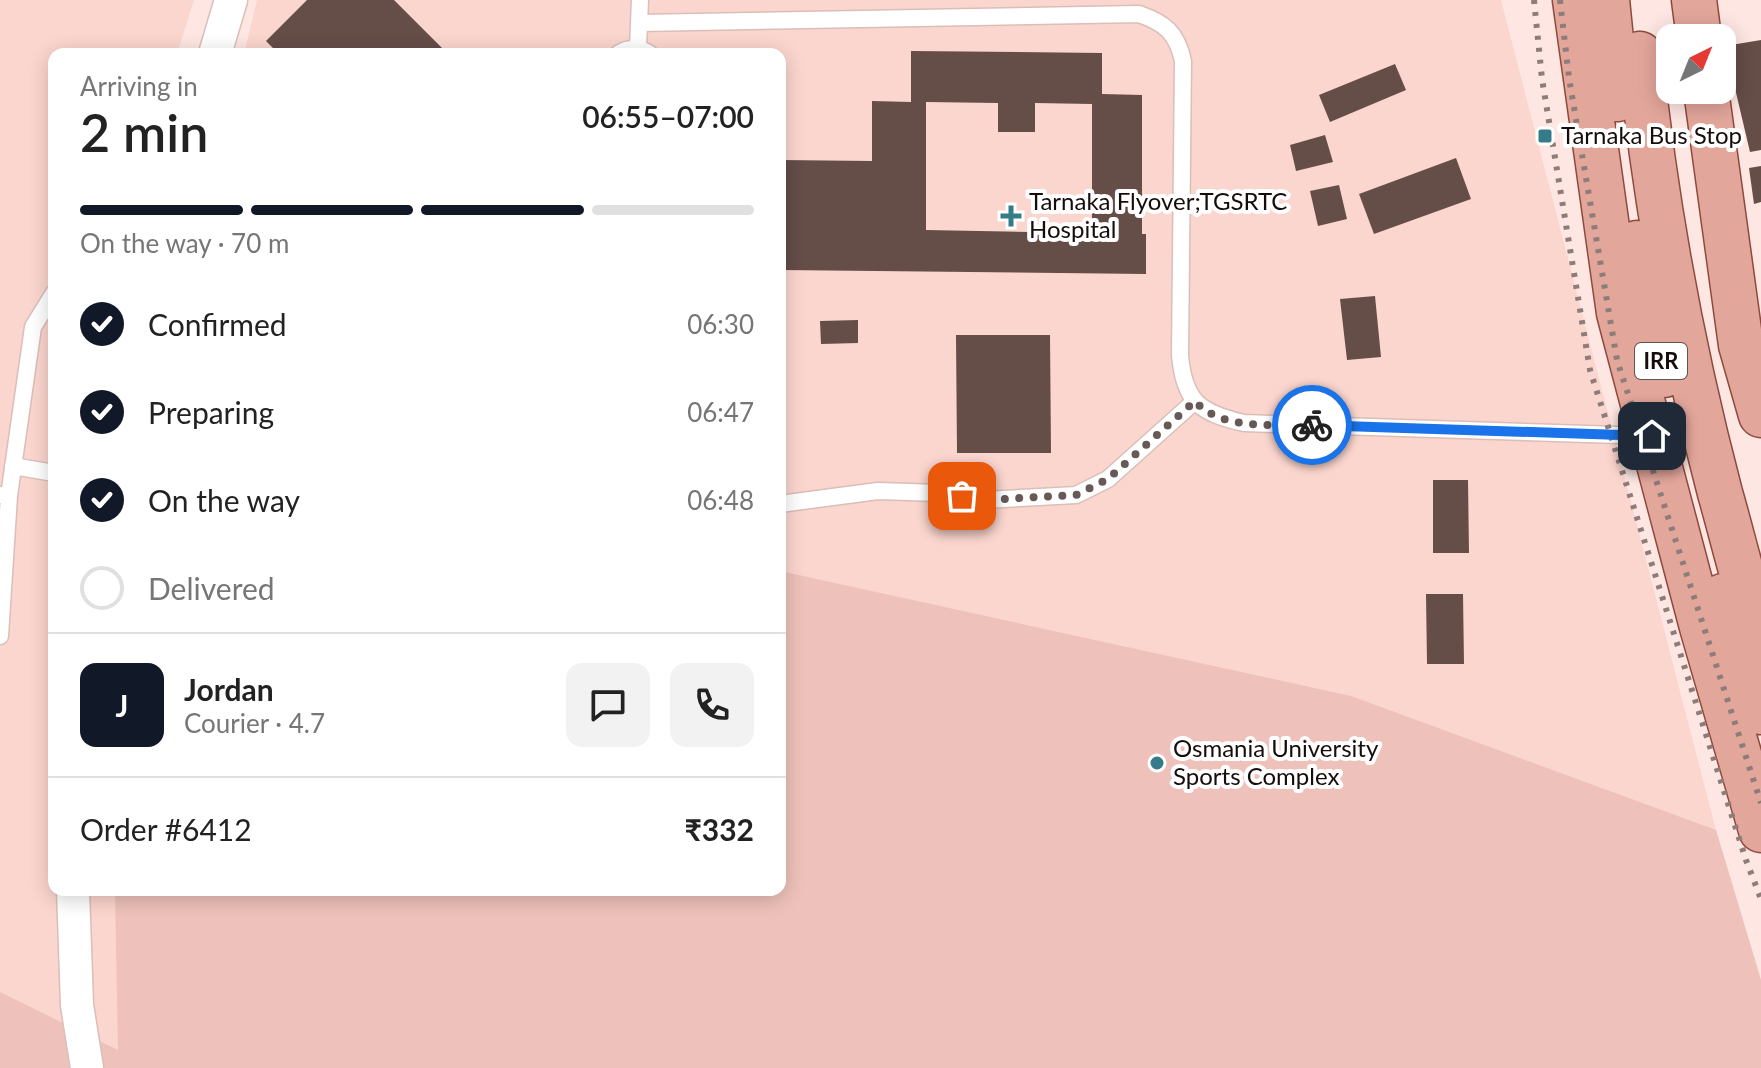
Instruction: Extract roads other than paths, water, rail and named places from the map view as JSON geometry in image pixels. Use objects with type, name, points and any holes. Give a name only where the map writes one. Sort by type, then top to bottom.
[{"type":"main road","points":[[1575,0],[1619,313],[1702,627],[1761,830]]},
{"type":"main road","name":"IRR","points":[[1607,0],[1619,116],[1643,275],[1678,433],[1727,610],[1761,712]]},
{"type":"main road","name":"IRR","points":[[1634,0],[1645,109],[1667,253],[1687,354],[1699,412],[1761,634]]},
{"type":"main road","points":[[1708,104],[1761,415]]},
{"type":"street","points":[[217,48],[231,0]]},
{"type":"street","points":[[73,896],[77,1005],[87,1068]]},
{"type":"lane","points":[[640,0],[639,23],[643,48]]},
{"type":"lane","points":[[639,23],[1139,14],[1157,20],[1172,31],[1183,61],[1180,355],[1182,377],[1195,401],[1214,416],[1244,423],[1652,436]]},
{"type":"lane","points":[[0,636],[4,496],[13,466],[33,327],[48,303]]},
{"type":"lane","points":[[786,503],[878,491],[939,493],[985,500],[1076,495],[1108,479],[1195,401]]},
{"type":"lane","points":[[13,466],[48,472]]},
{"type":"railway","points":[[1534,0],[1542,79],[1590,370],[1761,899]]},
{"type":"railway","points":[[1560,0],[1569,78],[1617,360],[1761,803]]},
{"type":"place","name":"Tarnaka Bus Stop","points":[[1545,136]]},
{"type":"place","name":"Tarnaka Flyover;TGSRTC Hospital","points":[[1011,216]]},
{"type":"place","name":"Osmania University Sports Complex","points":[[1157,763]]}]
